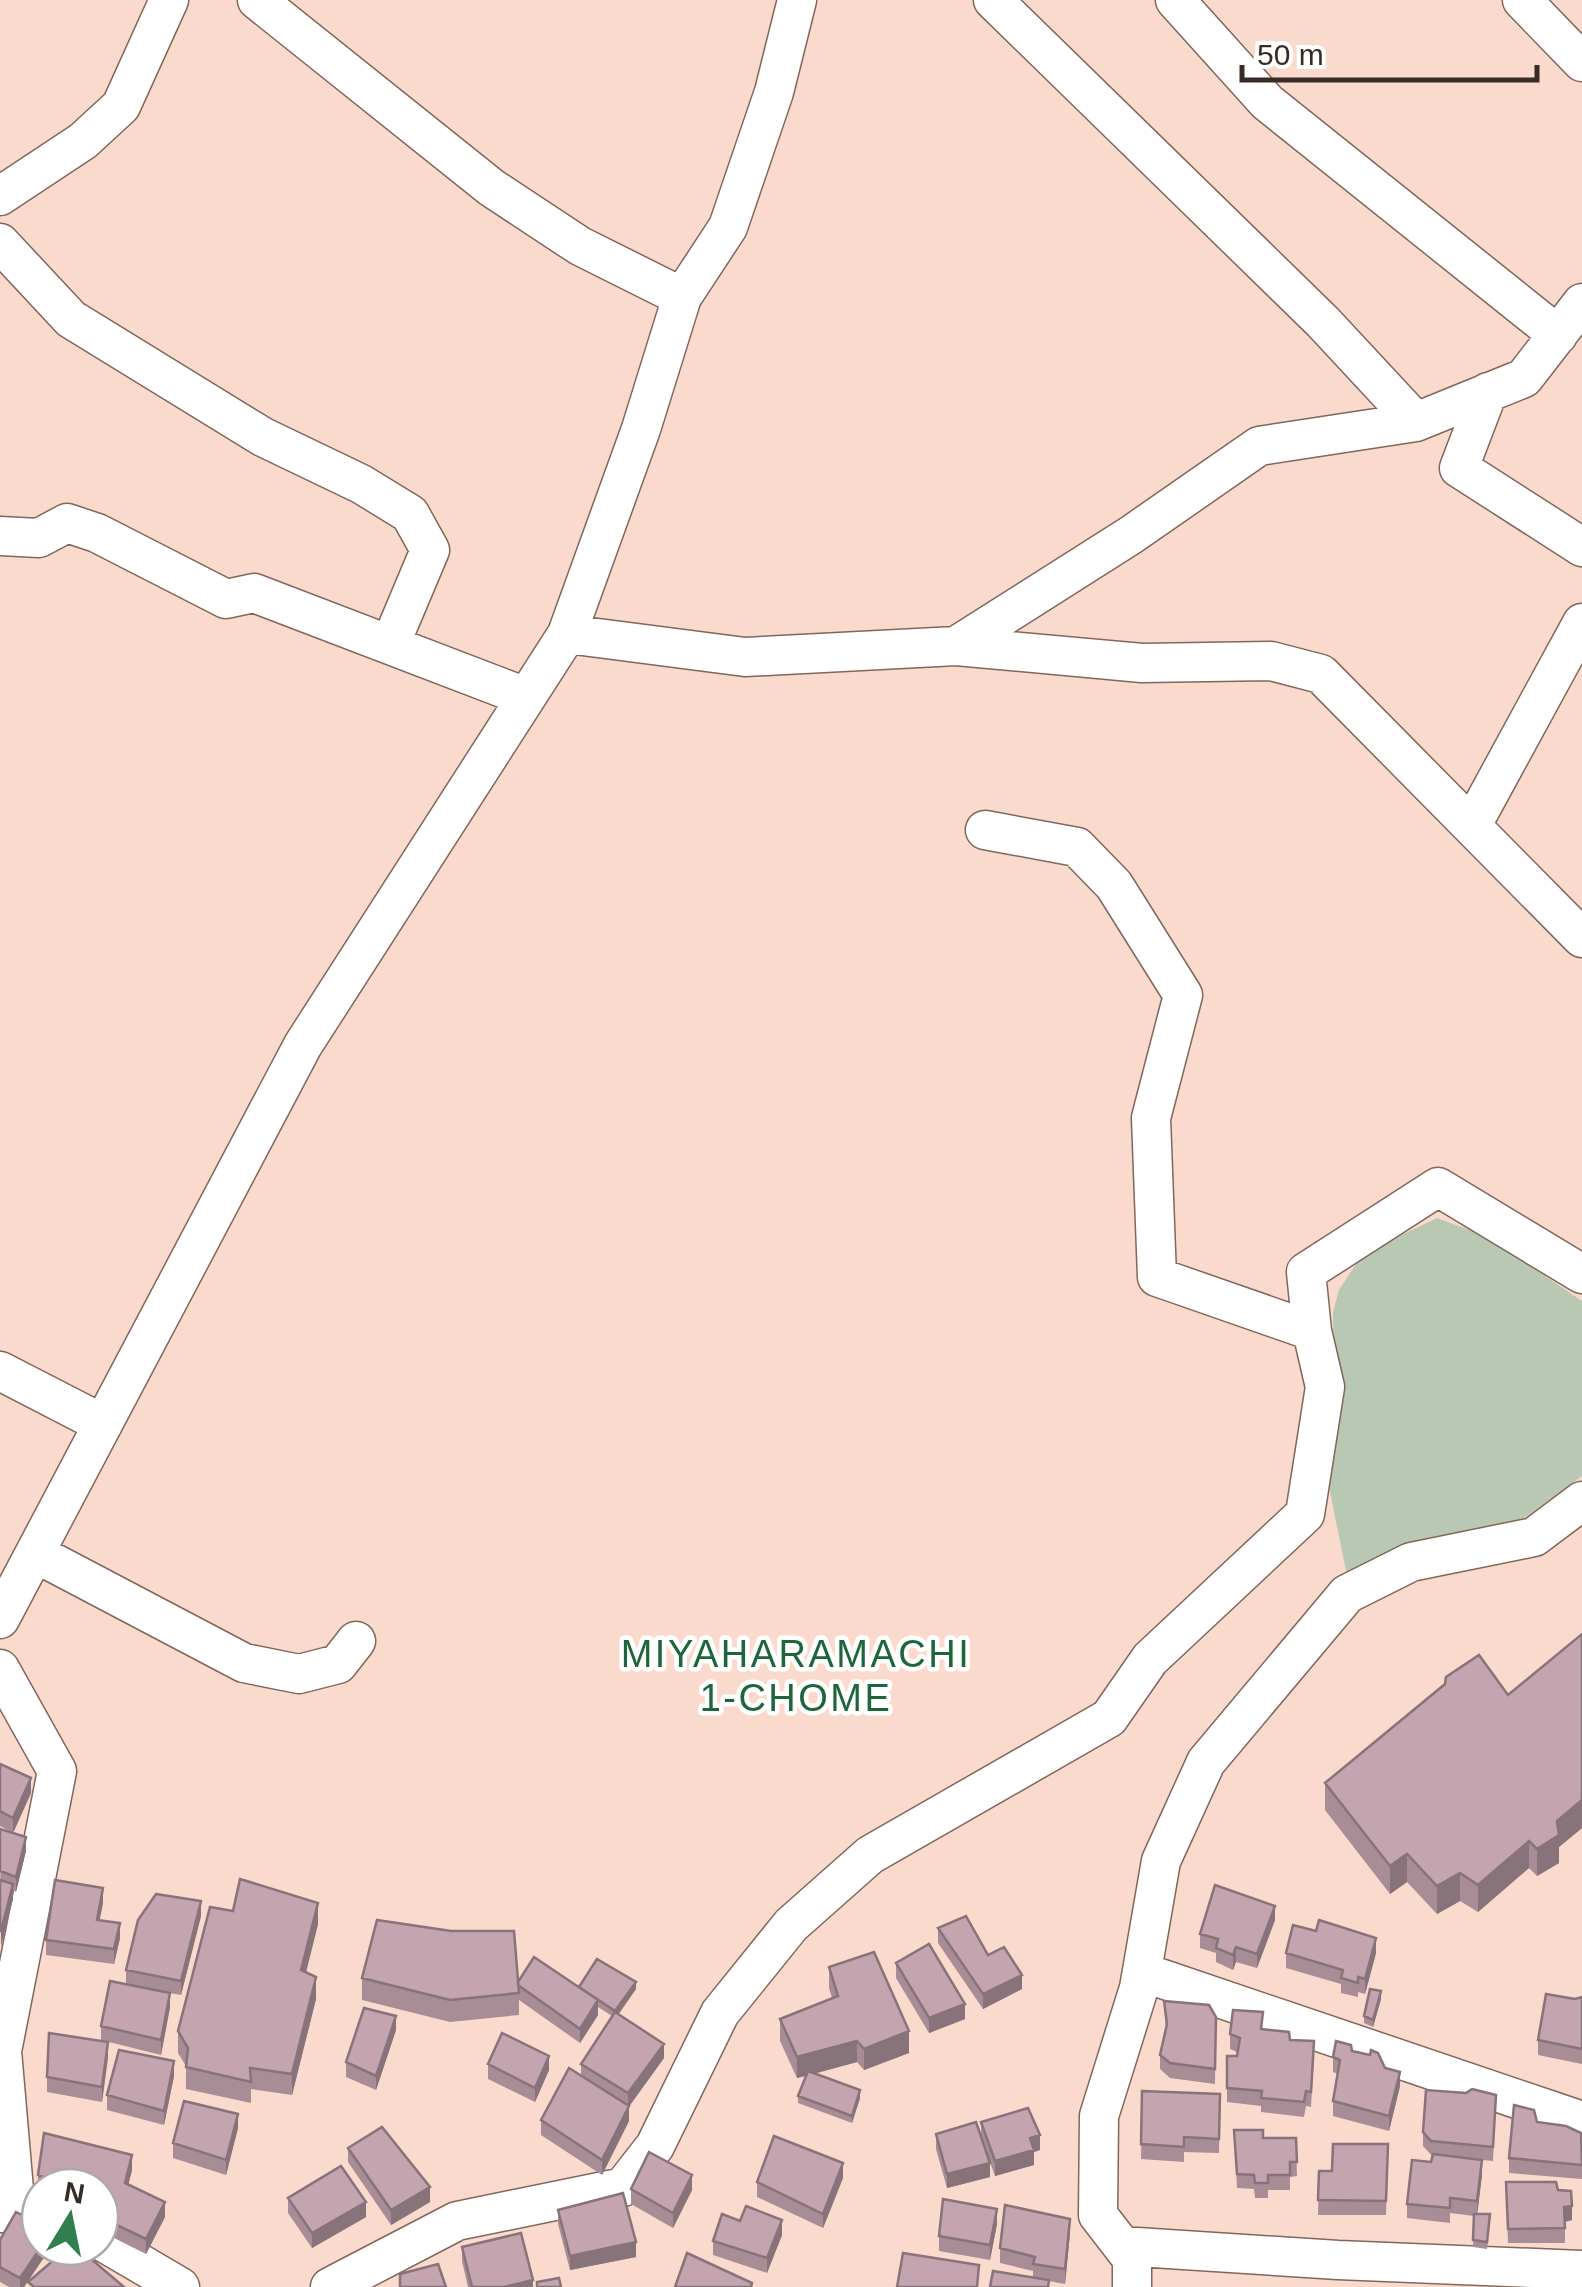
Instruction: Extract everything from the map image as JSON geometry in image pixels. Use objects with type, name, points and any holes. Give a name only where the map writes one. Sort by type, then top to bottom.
[{"type":"street","points":[[0,196],[83,142],[121,106],[169,0]]},
{"type":"street","points":[[0,1620],[303,1045],[567,634],[641,429],[682,298],[728,227],[774,92],[797,0]]},
{"type":"street","points":[[993,0],[1323,322],[1416,422]]},
{"type":"street","points":[[1175,0],[1267,102],[1558,334]]},
{"type":"street","points":[[1522,0],[1582,62]]},
{"type":"street","points":[[269,4],[492,188],[580,246],[682,298]]},
{"type":"street","points":[[0,243],[71,318],[263,437],[360,484],[410,514],[430,550],[390,645]]},
{"type":"street","points":[[956,646],[1131,535],[1259,446],[1416,422],[1524,378],[1582,303]]},
{"type":"street","points":[[1488,392],[1460,468],[1582,546]]},
{"type":"street","points":[[0,536],[39,538],[66,523],[97,533],[226,598],[254,594],[526,697]]},
{"type":"street","points":[[1472,826],[1582,624]]},
{"type":"street","points":[[567,634],[745,658],[956,646],[1142,663],[1271,661],[1321,674],[1582,938]]},
{"type":"street","points":[[985,830],[1077,847],[1114,884],[1183,995],[1151,1118],[1158,1278],[1312,1331]]},
{"type":"street","points":[[330,2287],[457,2221],[622,2187],[655,2146],[720,2013],[790,1925],[870,1855],[1109,1718],[1150,1659],[1304,1514],[1325,1387],[1312,1331],[1306,1272],[1438,1187],[1582,1274]]},
{"type":"street","points":[[0,1371],[102,1424]]},
{"type":"street","points":[[1132,2287],[1132,2260],[1098,2215],[1099,2116],[1142,1972],[1161,1861],[1206,1762],[1347,1594],[1411,1562],[1534,1537],[1582,1502]]},
{"type":"street","points":[[35,1552],[244,1663],[299,1674],[338,1664],[356,1641]]},
{"type":"street","points":[[0,1669],[57,1770],[2,2051],[18,2203]]},
{"type":"street","points":[[1142,1972],[1582,2120]]},
{"type":"street","points":[[1122,2246],[1582,2270]]},
{"type":"street","points":[[120,2252],[180,2287]]},
{"type":"green space","points":[[1437,1218],[1486,1236],[1582,1301],[1582,1476],[1514,1525],[1448,1538],[1346,1571],[1324,1462],[1334,1403],[1333,1312],[1339,1290],[1356,1264],[1379,1246]]},
{"type":"building","points":[[1582,1634],[1582,1800],[1557,1821],[1559,1835],[1537,1849],[1529,1841],[1478,1885],[1460,1873],[1437,1886],[1407,1854],[1390,1866],[1325,1783],[1445,1684],[1446,1677],[1479,1655],[1508,1695]]},
{"type":"building","points":[[0,1764],[31,1778],[13,1818],[0,1811]]},
{"type":"building","points":[[0,1829],[26,1837],[16,1877],[0,1871]]},
{"type":"building","points":[[240,1879],[318,1903],[301,1970],[316,1977],[292,2074],[250,2068],[251,2082],[186,2067],[188,2048],[178,2031],[210,1907],[233,1911]]},
{"type":"building","points":[[0,1880],[13,1884],[1,1931],[0,1931]]},
{"type":"building","points":[[55,1880],[103,1888],[97,1920],[120,1923],[114,1949],[46,1940]]},
{"type":"building","points":[[1215,1885],[1275,1906],[1257,1954],[1236,1947],[1233,1955],[1216,1948],[1218,1939],[1200,1934]]},
{"type":"building","points":[[156,1894],[201,1901],[181,1981],[126,1970],[138,1920]]},
{"type":"building","points":[[966,1916],[988,1955],[1004,1947],[1022,1975],[983,1994],[938,1928]]},
{"type":"building","points":[[377,1920],[451,1931],[514,1931],[519,1993],[450,2000],[362,1978]]},
{"type":"building","points":[[1319,1920],[1376,1938],[1365,1979],[1358,1977],[1358,1983],[1341,1978],[1343,1970],[1286,1953],[1293,1925],[1316,1931]]},
{"type":"building","points":[[929,1944],[965,2004],[929,2018],[896,1963]]},
{"type":"building","points":[[874,1952],[909,2031],[864,2049],[857,2041],[797,2057],[780,2019],[838,1996],[829,1967]]},
{"type":"building","points":[[534,1957],[598,2000],[580,2029],[518,1985]]},
{"type":"building","points":[[597,1959],[636,1982],[615,2011],[579,1987]]},
{"type":"building","points":[[110,1981],[170,1993],[161,2040],[101,2026]]},
{"type":"building","points":[[1370,1989],[1381,1991],[1373,2020],[1364,2016]]},
{"type":"building","points":[[1546,1994],[1582,1997],[1582,2049],[1538,2040]]},
{"type":"building","points":[[1164,2001],[1209,2005],[1216,2017],[1215,2069],[1170,2063],[1160,2055],[1167,2024]]},
{"type":"building","points":[[364,2008],[396,2016],[376,2076],[346,2062]]},
{"type":"building","points":[[1233,2010],[1263,2012],[1261,2029],[1289,2032],[1290,2040],[1314,2041],[1311,2092],[1306,2091],[1304,2102],[1261,2098],[1262,2091],[1227,2088],[1227,2056],[1237,2056],[1240,2038],[1230,2034]]},
{"type":"building","points":[[615,2012],[664,2044],[628,2093],[581,2064]]},
{"type":"building","points":[[49,2033],[108,2042],[102,2087],[47,2077]]},
{"type":"building","points":[[502,2033],[549,2056],[535,2088],[488,2064]]},
{"type":"building","points":[[1336,2041],[1351,2045],[1352,2051],[1378,2053],[1385,2068],[1400,2072],[1389,2116],[1333,2101],[1340,2060],[1333,2057]]},
{"type":"building","points":[[119,2050],[174,2061],[164,2111],[107,2095]]},
{"type":"building","points":[[569,2068],[629,2106],[602,2160],[541,2120]]},
{"type":"building","points":[[808,2071],[860,2090],[852,2116],[798,2096]]},
{"type":"building","points":[[1472,2089],[1496,2095],[1493,2147],[1431,2141],[1423,2132],[1426,2090],[1466,2093]]},
{"type":"building","points":[[1142,2091],[1220,2094],[1219,2139],[1184,2137],[1184,2147],[1141,2144]]},
{"type":"building","points":[[184,2101],[238,2114],[226,2160],[173,2143]]},
{"type":"building","points":[[1514,2105],[1534,2110],[1537,2122],[1566,2126],[1581,2133],[1582,2165],[1509,2158]]},
{"type":"building","points":[[1028,2108],[1040,2135],[1030,2138],[1034,2150],[995,2161],[981,2122]]},
{"type":"building","points":[[976,2122],[990,2163],[947,2174],[936,2134]]},
{"type":"building","points":[[382,2127],[430,2187],[391,2210],[348,2148]]},
{"type":"building","points":[[1234,2130],[1263,2130],[1263,2138],[1296,2138],[1297,2162],[1290,2162],[1290,2175],[1268,2175],[1268,2183],[1255,2183],[1254,2175],[1237,2174]]},
{"type":"building","points":[[44,2133],[132,2155],[125,2183],[165,2202],[146,2239],[120,2227],[120,2167],[39,2167]]},
{"type":"building","points":[[774,2136],[843,2163],[823,2214],[757,2182]]},
{"type":"building","points":[[1333,2144],[1388,2144],[1386,2201],[1318,2200],[1319,2171],[1332,2171]]},
{"type":"building","points":[[649,2152],[692,2175],[673,2213],[631,2189]]},
{"type":"building","points":[[1433,2154],[1482,2160],[1477,2201],[1450,2198],[1450,2208],[1407,2204],[1412,2160],[1431,2162]]},
{"type":"building","points":[[341,2166],[366,2202],[312,2233],[288,2198]]},
{"type":"building","points":[[1506,2182],[1556,2182],[1558,2190],[1571,2191],[1572,2206],[1564,2207],[1565,2228],[1508,2229]]},
{"type":"building","points":[[623,2193],[636,2242],[570,2256],[558,2210]]},
{"type":"building","points":[[943,2199],[997,2209],[990,2245],[939,2236]]},
{"type":"building","points":[[1005,2205],[1070,2219],[1065,2269],[1033,2264],[1035,2257],[1000,2248]]},
{"type":"building","points":[[746,2206],[782,2220],[767,2258],[713,2241],[722,2214],[740,2221]]},
{"type":"building","points":[[16,2212],[20,2214],[20,2267],[27,2267],[20,2278],[0,2267],[0,2240]]},
{"type":"building","points":[[1474,2214],[1490,2214],[1487,2242],[1473,2240]]},
{"type":"building","points":[[521,2233],[533,2280],[504,2287],[472,2287],[462,2247]]},
{"type":"building","points":[[687,2253],[752,2283],[751,2287],[675,2287]]},
{"type":"building","points":[[903,2253],[979,2265],[977,2287],[897,2287]]},
{"type":"building","points":[[438,2264],[446,2287],[400,2287],[400,2274]]},
{"type":"building","points":[[46,2267],[100,2267],[124,2287],[34,2287],[28,2282]]},
{"type":"building","points":[[993,2271],[1049,2280],[1048,2287],[990,2287]]},
{"type":"building","points":[[559,2278],[561,2287],[537,2287],[537,2282]]},
{"type":"district","name":"MIYAHARAMACHI 1-CHOME","points":[[796,1676]]}]
